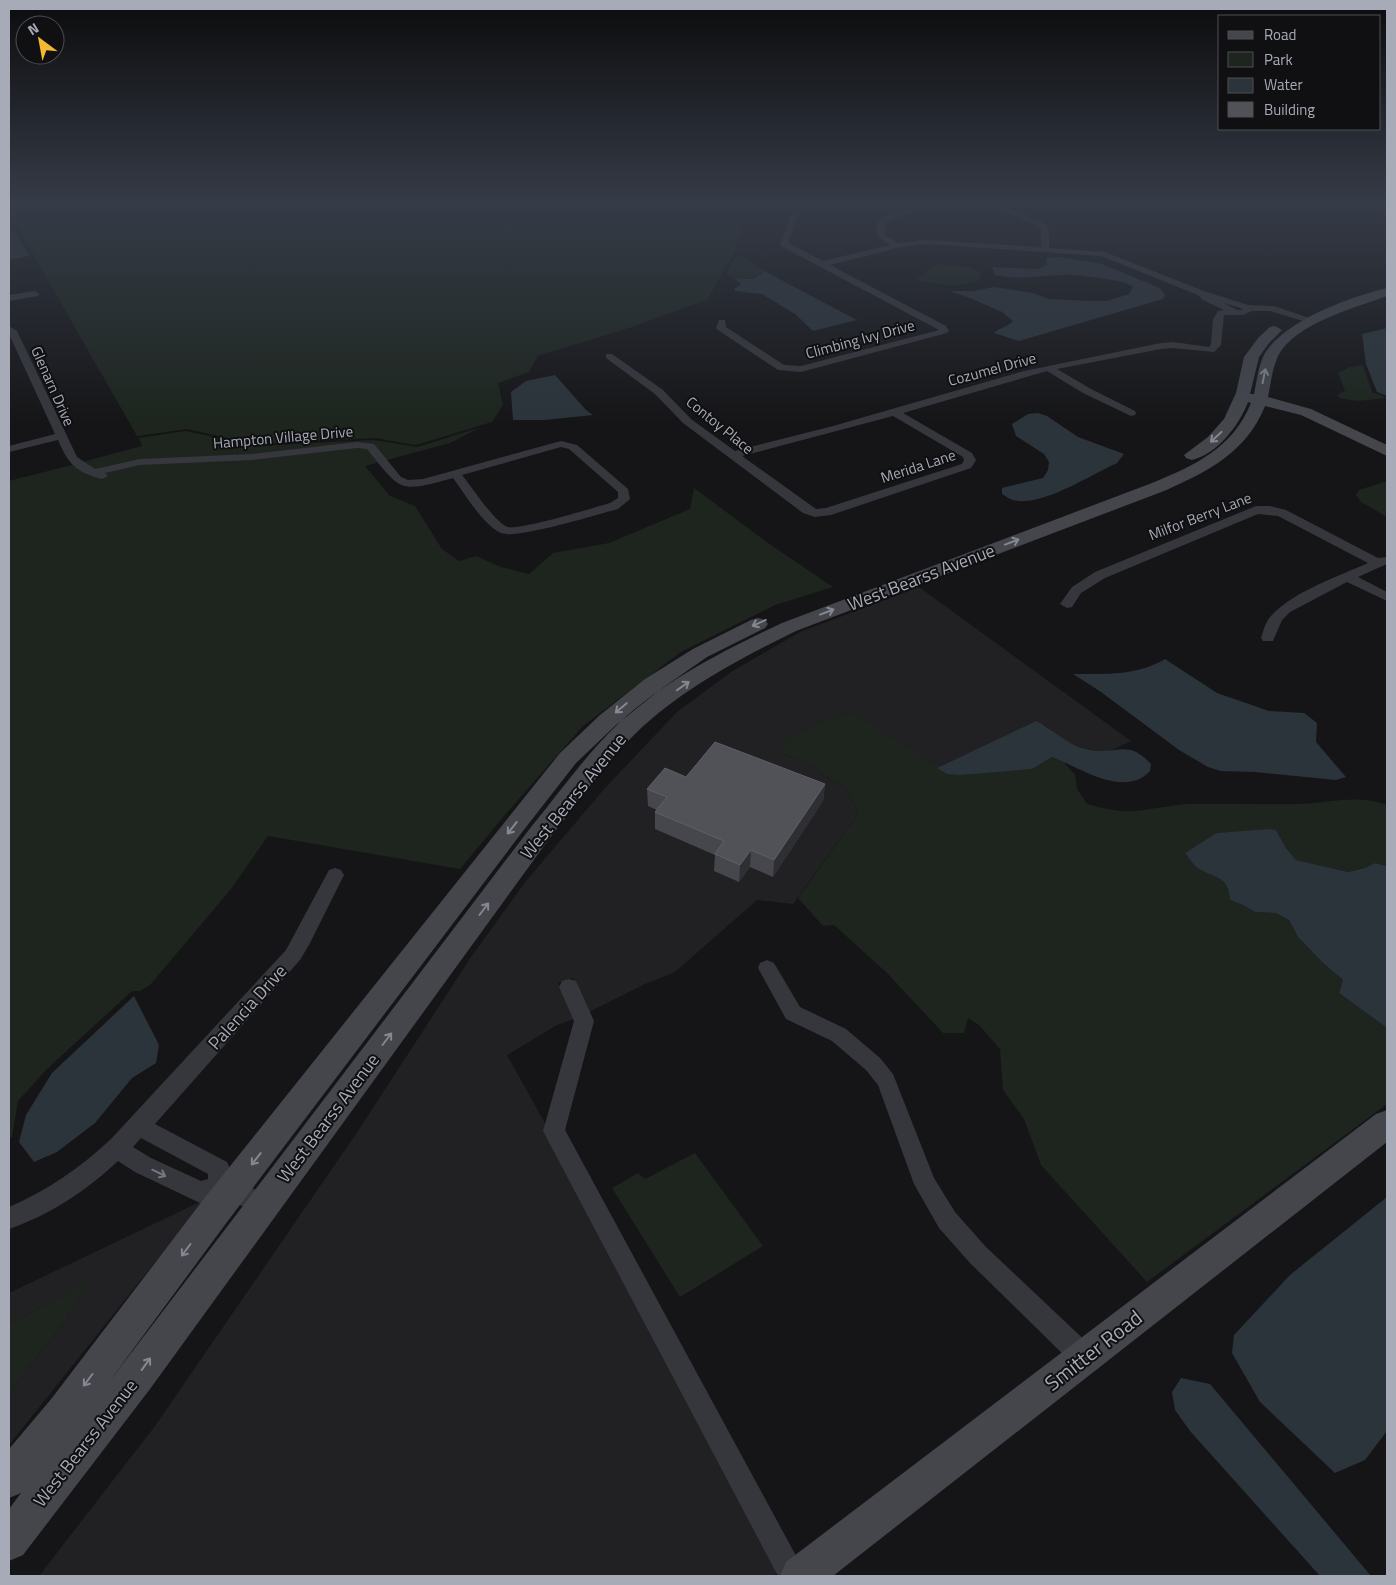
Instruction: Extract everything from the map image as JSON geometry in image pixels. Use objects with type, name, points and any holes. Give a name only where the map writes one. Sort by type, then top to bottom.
[{"type":"main road","name":"West Bearss Avenue","points":[[9,1541],[137,1376],[238,1194],[520,818],[552,777],[587,739],[632,699],[669,673],[716,644],[752,626],[800,606],[1147,478],[1182,462],[1207,445],[1224,430],[1251,398],[1272,353],[1306,318],[1387,283]]},
{"type":"main road","name":"West Bearss Avenue","points":[[1306,318],[1387,292]]},
{"type":"main road","name":"West Bearss Avenue","points":[[9,1479],[238,1194],[540,833],[610,746],[627,729],[665,698],[721,661],[770,636],[806,620],[1191,473],[1216,458],[1240,438],[1251,424],[1251,398]]},
{"type":"main road","points":[[1251,398],[1306,412],[1387,450]]},
{"type":"main road","points":[[540,833],[534,814],[584,752],[587,739]]},
{"type":"main road","name":"Smitter Road","points":[[800,1576],[1387,1124]]},
{"type":"street","name":"Climbing Ivy Drive","points":[[722,322],[721,328],[782,368],[793,370],[944,331],[943,328],[843,275]]},
{"type":"street","points":[[1155,275],[1201,293],[1232,308],[1272,308],[1306,318]]},
{"type":"street","points":[[9,298],[35,294]]},
{"type":"street","name":"Cozumel Drive","points":[[732,455],[802,440],[1011,378],[1050,369],[1161,346],[1174,345],[1211,350],[1216,345],[1220,313],[1232,308]]},
{"type":"street","name":"Glenarn Drive","points":[[9,328],[61,436],[9,448]]},
{"type":"street","name":"Contoy Place","points":[[609,356],[659,392],[687,421],[807,510],[815,513]]},
{"type":"street","points":[[1050,369],[1087,391],[1132,413]]},
{"type":"street","name":"Merida Lane","points":[[815,513],[826,512],[967,466],[970,460],[968,455],[896,413]]},
{"type":"street","name":"Hampton Village Drive","points":[[61,436],[72,459],[91,473],[104,476],[128,473],[156,461],[252,457],[357,445],[370,446],[397,479],[406,484],[424,482],[455,473],[561,444],[573,447],[624,491],[624,499],[614,506],[529,528],[506,531],[495,524],[455,473]]},
{"type":"street","name":"Milfor Berry Lane","points":[[1068,604],[1072,594],[1078,588],[1100,574],[1256,510],[1270,510],[1282,514],[1383,562]]},
{"type":"street","points":[[1268,638],[1273,622],[1285,611],[1312,595],[1383,562]]},
{"type":"street","points":[[1349,578],[1387,597]]},
{"type":"street","name":"Palencia Drive","points":[[9,1218],[50,1199],[86,1176],[117,1149],[139,1126],[288,961],[300,945],[335,875]]},
{"type":"street","points":[[767,968],[792,1013],[838,1035],[873,1064],[886,1080],[925,1184],[947,1220],[978,1255],[1084,1358]]},
{"type":"street","points":[[568,988],[584,1021],[554,1131],[793,1576]]},
{"type":"street","points":[[139,1126],[219,1168],[238,1194]]},
{"type":"street","points":[[117,1149],[143,1165],[200,1192],[238,1194]]},
{"type":"shaded area","points":[[919,587],[1131,741],[1108,752],[1085,749],[1064,740],[1036,721],[937,768],[853,714],[824,721],[782,753],[809,765],[845,788],[859,813],[793,904],[757,900],[675,972],[645,984],[589,1012],[573,978],[558,983],[574,1019],[557,1025],[507,1055],[546,1125],[777,1573],[773,1576],[39,1576],[155,1426],[356,1134],[471,957],[526,881],[605,788],[677,712],[731,672],[800,632]]},
{"type":"shaded area","points":[[204,1200],[9,1445],[9,1392],[63,1324],[89,1281],[9,1325],[9,1293]]},
{"type":"green space","points":[[45,275],[721,275],[708,299],[632,327],[538,356],[529,372],[498,383],[503,405],[492,422],[416,445],[375,438],[256,444],[187,429],[137,436]]},
{"type":"green space","points":[[728,275],[757,275],[746,278],[736,278]]},
{"type":"green space","points":[[922,275],[980,275],[979,280],[963,284],[948,285],[916,280]]},
{"type":"green space","points":[[1363,365],[1372,392],[1387,398],[1357,401],[1339,398],[1337,395],[1345,391],[1338,373],[1350,367]]},
{"type":"green space","points":[[481,427],[450,443],[365,466],[390,496],[415,506],[442,549],[459,561],[476,556],[501,567],[529,574],[553,553],[609,543],[690,509],[694,488],[768,543],[833,587],[775,605],[681,652],[583,726],[460,869],[268,836],[231,889],[150,985],[140,991],[132,991],[47,1069],[18,1101],[12,1137],[9,1138],[9,481],[72,465],[90,476],[98,472],[82,462],[142,446],[139,438],[186,431],[255,446],[374,440],[417,447]]},
{"type":"green space","points":[[1387,481],[1387,517],[1361,502],[1356,495],[1359,490]]},
{"type":"green space","points":[[853,713],[948,774],[1038,765],[1052,757],[1064,762],[1075,775],[1077,789],[1087,804],[1121,811],[1189,804],[1300,804],[1344,800],[1365,800],[1387,805],[1387,866],[1375,863],[1365,868],[1348,872],[1296,860],[1286,848],[1276,830],[1216,833],[1185,853],[1197,867],[1223,882],[1229,892],[1230,900],[1255,912],[1276,913],[1289,920],[1298,937],[1343,980],[1339,993],[1387,1028],[1387,1104],[1147,1282],[1041,1165],[1024,1119],[1003,1090],[1000,1049],[979,1025],[968,1018],[964,1033],[943,1033],[887,973],[834,925],[823,926],[798,898],[859,813],[845,788],[809,765],[782,753],[783,743],[824,721]]},
{"type":"green space","points":[[695,1153],[763,1246],[680,1297],[612,1188],[638,1173],[645,1179]]},
{"type":"green space","points":[[90,1280],[63,1324],[9,1392],[9,1325]]},
{"type":"water","points":[[759,275],[772,275],[857,320],[813,331],[795,314],[762,294],[735,291],[734,289],[741,284],[734,278],[753,279]]},
{"type":"water","points":[[995,275],[1129,275],[1160,288],[1165,295],[1163,299],[1019,341],[994,333],[1013,321],[1002,312],[950,291],[973,291],[994,287],[1032,293],[1050,299],[1107,301],[1129,294],[1133,286],[1114,280],[1078,275],[1020,277]]},
{"type":"water","points":[[1387,328],[1387,396],[1377,392],[1366,364],[1362,334]]},
{"type":"water","points":[[555,375],[586,410],[593,415],[544,420],[513,420],[511,392],[526,381]]},
{"type":"water","points":[[1038,413],[1047,416],[1078,437],[1124,454],[1117,463],[1059,492],[1034,500],[1015,501],[1010,499],[1002,494],[1002,488],[1043,478],[1048,470],[1049,462],[1044,454],[1016,436],[1012,424],[1028,414]]},
{"type":"water","points":[[1165,659],[1217,693],[1269,711],[1304,713],[1317,723],[1316,742],[1346,777],[1336,780],[1255,772],[1221,771],[1208,767],[1179,750],[1101,692],[1073,674],[1120,673],[1143,669]]},
{"type":"water","points":[[1036,721],[1079,747],[1096,751],[1127,749],[1135,751],[1151,764],[1150,771],[1139,779],[1128,782],[1115,782],[1088,773],[1052,757],[1032,769],[959,775],[947,774],[937,768]]},
{"type":"water","points":[[1276,830],[1286,848],[1296,860],[1348,872],[1365,868],[1375,863],[1387,866],[1387,1028],[1339,993],[1343,980],[1298,937],[1289,920],[1276,913],[1255,912],[1230,900],[1227,886],[1220,879],[1196,867],[1185,853],[1216,833]]},
{"type":"water","points":[[134,996],[159,1045],[156,1063],[132,1078],[95,1123],[57,1152],[34,1162],[19,1142],[26,1115],[52,1073]]},
{"type":"water","points":[[1387,1197],[1387,1431],[1365,1460],[1335,1473],[1260,1402],[1232,1353],[1234,1335],[1290,1275]]},
{"type":"water","points":[[1181,1378],[1210,1384],[1371,1576],[1320,1576],[1190,1431],[1175,1410],[1172,1392]]},
{"type":"building","points":[[715,742],[825,784],[774,860],[751,850],[740,865],[715,854],[724,841],[655,812],[667,797],[647,789],[665,768],[686,777]]}]
